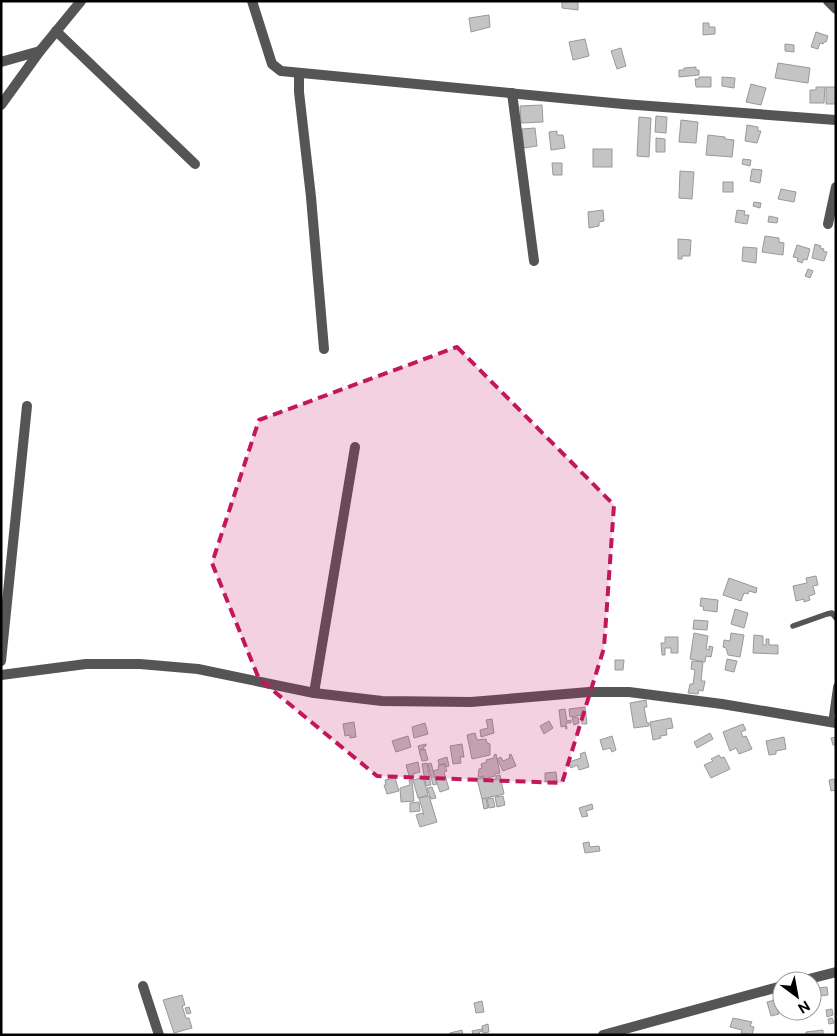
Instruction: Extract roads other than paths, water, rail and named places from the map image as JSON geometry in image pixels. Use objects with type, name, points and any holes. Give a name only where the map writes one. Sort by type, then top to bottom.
[{"type":"street","points":[[1,105],[40,51],[81,1]]},
{"type":"street","points":[[252,1],[272,64],[281,71],[512,93],[836,120]]},
{"type":"street","points":[[828,1],[836,9]]},
{"type":"street","points":[[56,31],[195,164]]},
{"type":"street","points":[[1,62],[40,51]]},
{"type":"street","points":[[299,73],[299,92],[311,197],[324,349]]},
{"type":"street","points":[[512,93],[534,261]]},
{"type":"street","points":[[828,224],[836,187]]},
{"type":"street","points":[[1,661],[27,406]]},
{"type":"street","points":[[314,693],[356,446]]},
{"type":"street","points":[[1,675],[86,664],[140,664],[198,669],[314,693],[382,701],[471,702],[589,692],[629,692],[722,704],[833,722]]},
{"type":"street","points":[[822,976],[836,972]]},
{"type":"street","points":[[142,986],[159,1035]]},
{"type":"street","points":[[603,1035],[772,989]]},
{"type":"lane","points":[[793,626],[827,614],[832,614],[836,618]]},
{"type":"lane","points":[[833,722],[836,686]]}]
